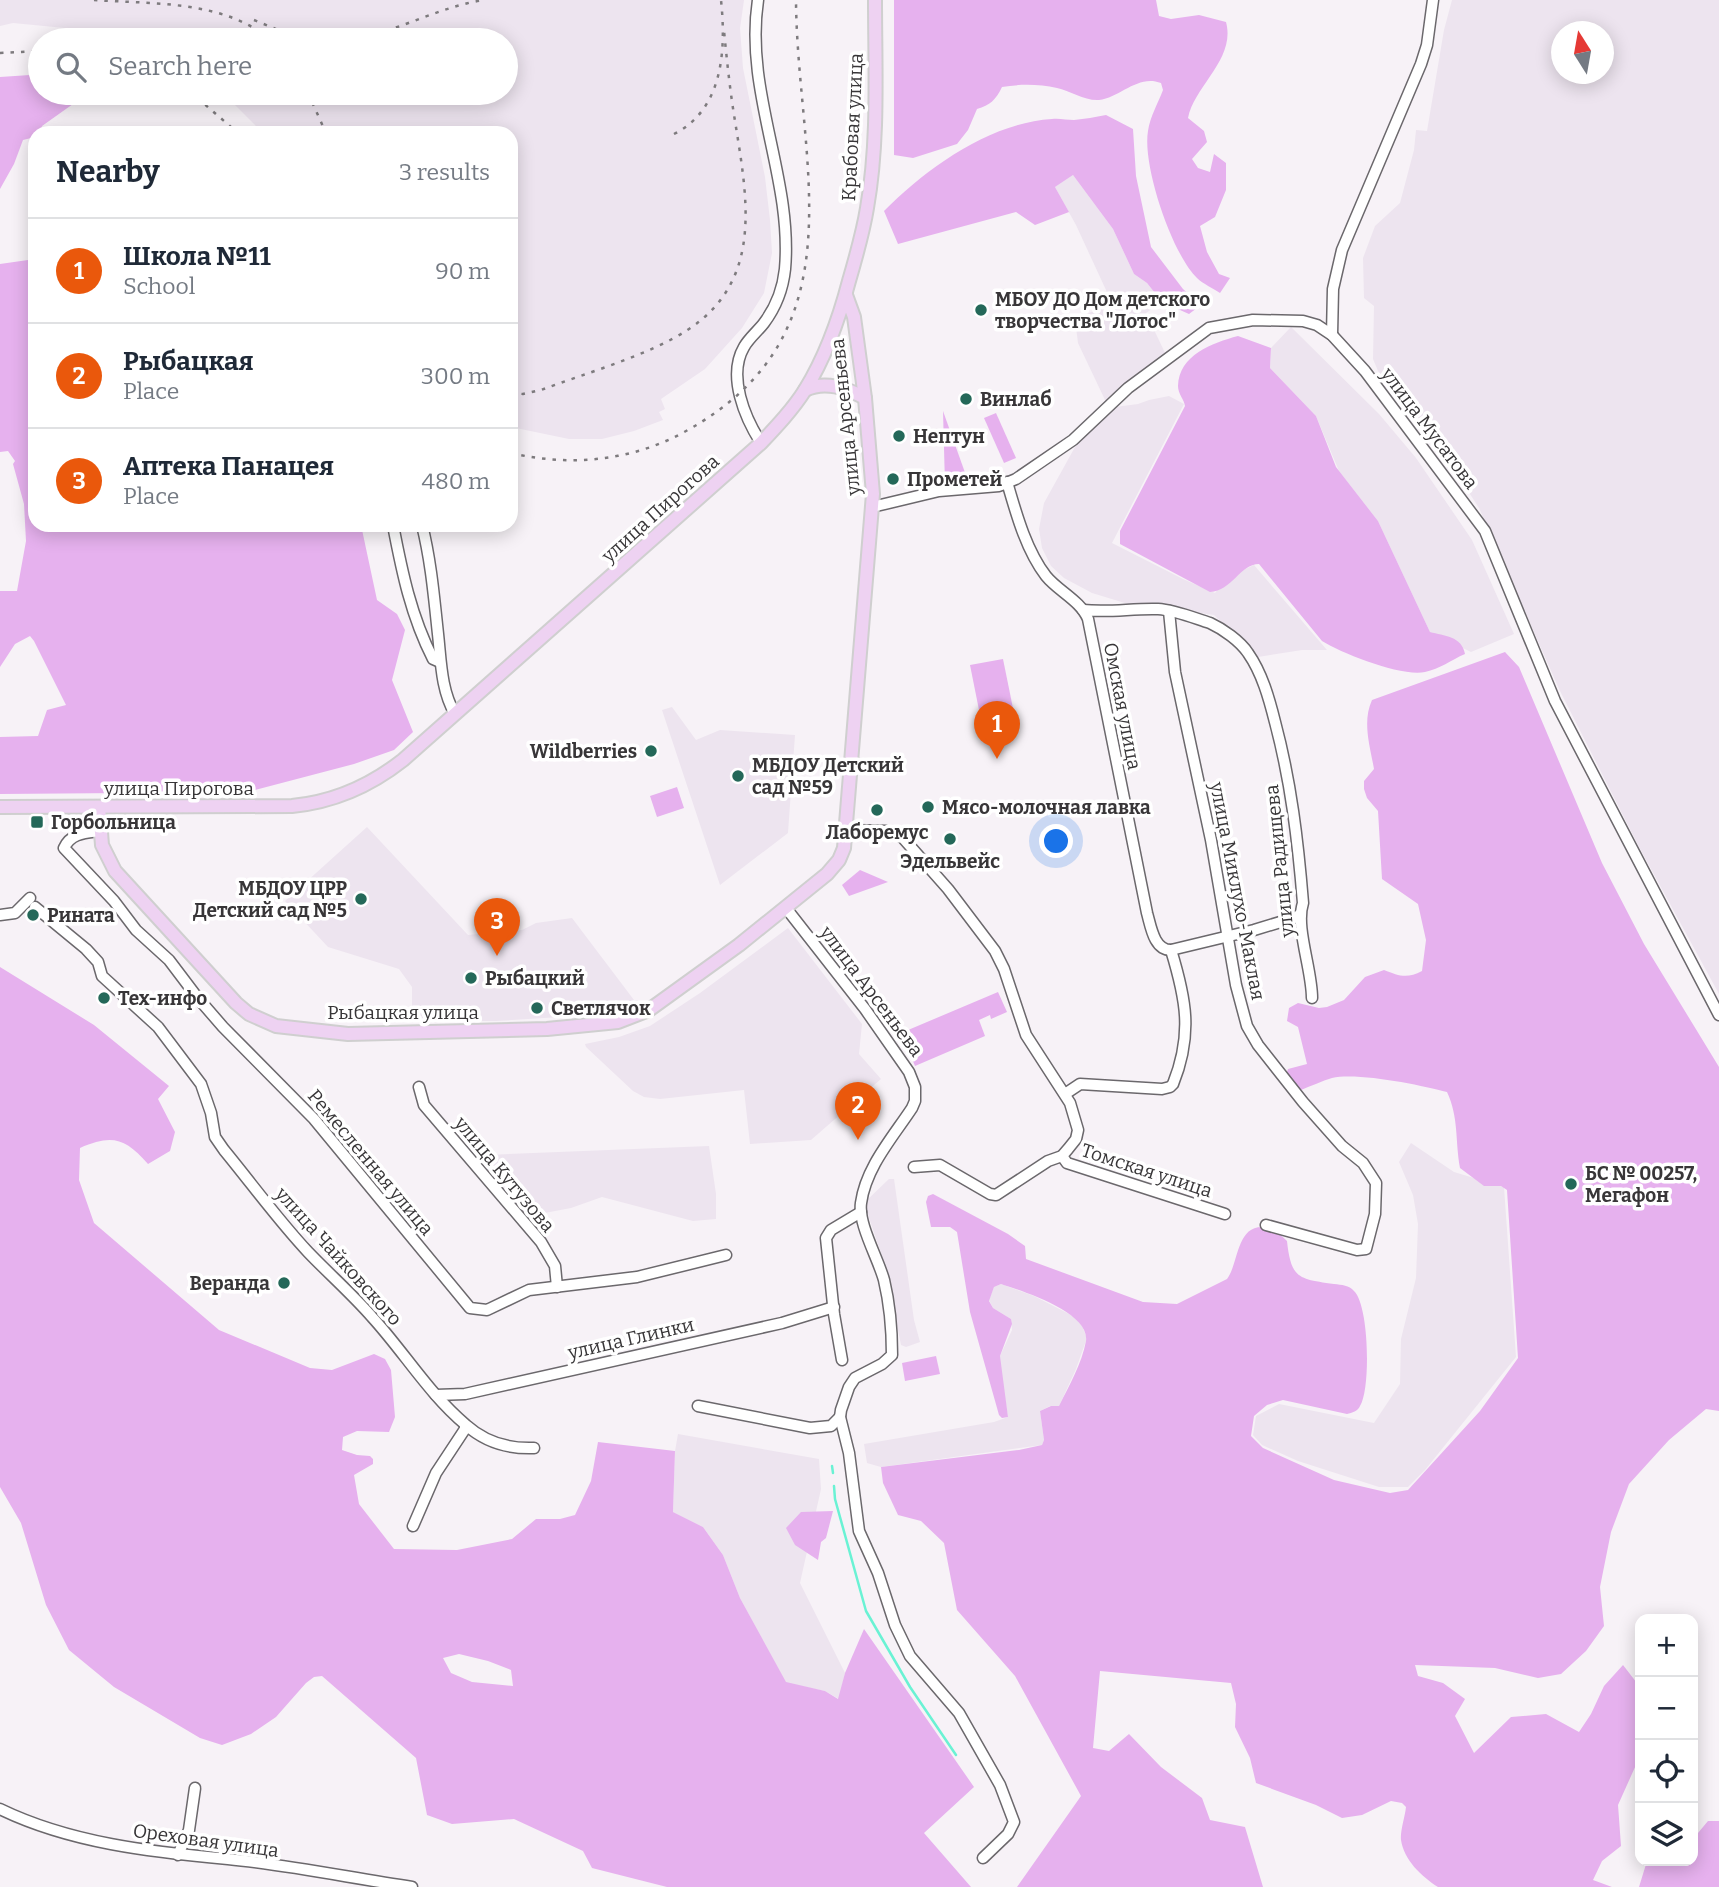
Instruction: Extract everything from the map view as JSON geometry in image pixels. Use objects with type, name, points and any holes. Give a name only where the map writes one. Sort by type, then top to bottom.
[{"type":"main road","name":"Крабовая улица","points":[[846,295],[867,208],[872,172],[875,0]]},
{"type":"main road","name":"улица Пирогова","points":[[0,807],[281,807],[327,800],[351,792],[383,775],[660,535],[761,443],[805,390],[829,343],[846,295]]},
{"type":"main road","name":"улица Арсеньева","points":[[786,908],[833,867],[844,848],[847,830],[873,473],[853,317],[846,295]]},
{"type":"main road","points":[[805,390],[823,385],[850,390],[865,398]]},
{"type":"main road","name":"Рыбацкая улица","points":[[99,807],[103,850],[115,871],[236,1003],[248,1014],[276,1026],[358,1034],[463,1033],[618,1022],[649,1010],[786,908]]},
{"type":"street","points":[[758,0],[754,40],[757,72],[786,237],[784,271],[776,303],[767,319],[744,346],[737,371],[748,419],[761,443]]},
{"type":"street","points":[[1332,335],[1333,289],[1342,250],[1422,64],[1433,0]]},
{"type":"street","name":"улица Мусатова","points":[[872,508],[939,491],[993,487],[1027,472],[1073,440],[1128,388],[1209,328],[1253,320],[1303,321],[1317,325],[1332,335],[1377,386],[1485,530],[1555,701],[1719,1015]]},
{"type":"street","points":[[1007,482],[1015,510],[1041,568],[1053,584],[1083,610]]},
{"type":"street","points":[[394,532],[406,592],[419,631],[433,659],[440,662]]},
{"type":"street","points":[[423,532],[432,575],[440,662],[447,698],[455,714]]},
{"type":"street","name":"улица Радищева","points":[[1083,610],[1169,611],[1222,629],[1246,649],[1269,697],[1285,758],[1300,862],[1303,903],[1300,914],[1312,980],[1312,998]]},
{"type":"street","name":"Омская улица","points":[[1083,610],[1088,619],[1147,913],[1158,944],[1163,949],[1171,950]]},
{"type":"street","name":"улица Миклухо-Маклая","points":[[1169,611],[1175,672],[1229,937],[1236,985],[1247,1026],[1280,1074],[1342,1146],[1363,1163],[1377,1183],[1375,1214],[1366,1249],[1357,1250],[1266,1225]]},
{"type":"street","points":[[847,830],[886,831],[902,837],[948,889],[995,951],[1026,1035],[1065,1094],[1076,1118],[1076,1139],[1062,1156],[1048,1161],[996,1195],[940,1165],[914,1167]]},
{"type":"street","name":"Ремесленная улица","points":[[100,831],[75,835],[64,848],[114,901],[136,930],[169,960],[215,1018],[314,1119],[470,1308],[487,1310],[529,1290],[637,1277],[726,1255]]},
{"type":"street","name":"улица Чайковского","points":[[0,915],[15,913],[32,902],[91,954],[98,962],[102,976],[158,1027],[201,1084],[211,1113],[215,1137],[306,1251],[373,1318],[436,1395],[465,1425],[497,1444],[520,1449],[534,1448]]},
{"type":"street","name":"улица Арсеньева","points":[[786,908],[865,1009],[909,1072],[915,1087],[912,1108],[879,1158],[864,1192],[861,1212]]},
{"type":"street","points":[[1065,1094],[1080,1084],[1162,1089],[1174,1084],[1182,1050],[1186,1014],[1185,997],[1171,950],[1229,937],[1300,914]]},
{"type":"street","name":"улица Кутузова","points":[[419,1087],[424,1105],[541,1242],[555,1266],[557,1287]]},
{"type":"street","name":"Томская улица","points":[[1062,1156],[1067,1163],[1225,1214]]},
{"type":"street","points":[[698,1406],[810,1429],[831,1426],[840,1417],[849,1387],[855,1378],[882,1364],[892,1355],[889,1303],[884,1279],[861,1212],[831,1230],[826,1238],[842,1360]]},
{"type":"street","name":"улица Глинки","points":[[436,1395],[465,1394],[782,1323],[834,1307]]},
{"type":"street","points":[[840,1417],[849,1453],[859,1531],[878,1573],[895,1625],[910,1656],[959,1713],[1000,1785],[1014,1822],[1008,1834],[983,1858]]},
{"type":"street","points":[[412,1526],[436,1473],[465,1425]]},
{"type":"street","points":[[178,1855],[189,1830],[195,1788]]},
{"type":"street","name":"Ореховая улица","points":[[0,1809],[38,1826],[109,1843],[412,1887]]},
{"type":"shaded area","points":[[0,0],[744,0],[740,28],[743,68],[765,177],[770,220],[772,253],[764,293],[742,328],[705,369],[661,399],[665,409],[659,412],[663,420],[602,439],[569,439],[518,428],[518,126],[256,126],[235,105],[518,105],[518,28],[65,28],[13,23],[0,26]]},
{"type":"shaded area","points":[[894,0],[1156,0],[1159,16],[1171,19],[1199,15],[1226,22],[1228,35],[1225,48],[1198,94],[1188,118],[1204,131],[1207,142],[1192,159],[1198,168],[1210,172],[1214,154],[1226,163],[1226,190],[1215,217],[1200,226],[1207,252],[1219,274],[1230,278],[1220,293],[1199,280],[1187,266],[1169,230],[1154,186],[1147,146],[1148,131],[1163,90],[1161,83],[1145,81],[1099,100],[1043,86],[1002,87],[992,101],[977,109],[968,130],[957,144],[913,158],[894,155]]},
{"type":"shaded area","points":[[1452,0],[1719,0],[1719,994],[1639,847],[1560,691],[1479,508],[1457,474],[1378,371],[1373,359],[1374,306],[1364,298],[1363,258],[1375,226],[1400,203],[1414,150],[1416,130],[1427,131],[1444,30]]},
{"type":"shaded area","points":[[28,75],[28,105],[72,105],[42,126],[28,126],[28,139],[23,140],[0,189],[0,77]]},
{"type":"shaded area","points":[[1106,115],[1133,129],[1136,176],[1151,247],[1183,289],[1201,305],[1189,314],[1162,302],[1147,283],[1134,274],[1113,229],[1073,175],[1055,187],[1069,212],[1035,225],[1016,212],[898,244],[884,211],[920,179],[960,150],[1005,129],[1028,122],[1074,120]]},
{"type":"shaded area","points":[[1073,175],[1113,229],[1134,274],[1147,283],[1162,302],[1146,313],[1166,355],[1106,402],[1078,343],[1075,319],[1112,303],[1055,187]]},
{"type":"shaded area","points":[[28,260],[28,532],[362,532],[377,600],[397,614],[405,630],[392,680],[413,732],[394,750],[354,764],[247,792],[0,794],[0,737],[38,736],[47,710],[66,705],[30,636],[15,644],[0,667],[0,591],[17,591],[26,541],[24,504],[13,464],[15,461],[8,451],[0,452],[0,264]]},
{"type":"shaded area","points":[[1291,327],[1379,414],[1416,458],[1472,540],[1514,634],[1471,652],[1430,632],[1378,521],[1339,471],[1316,416],[1270,368],[1271,348]]},
{"type":"shaded area","points":[[1238,336],[1271,348],[1270,368],[1316,416],[1336,467],[1378,521],[1430,632],[1456,640],[1465,654],[1441,667],[1415,673],[1373,663],[1322,641],[1259,564],[1246,568],[1218,591],[1210,592],[1120,544],[1120,531],[1185,406],[1178,386],[1184,366],[1208,347]]},
{"type":"shaded area","points":[[1169,396],[1184,404],[1112,543],[1215,593],[1228,577],[1254,565],[1327,650],[1302,650],[1258,657],[1214,615],[1138,607],[1092,593],[1064,578],[1051,566],[1042,548],[1039,529],[1044,503],[1075,447],[1115,407]]},
{"type":"shaded area","points":[[943,411],[968,481],[945,485]]},
{"type":"shaded area","points":[[996,413],[1016,458],[1004,463],[984,418]]},
{"type":"shaded area","points":[[1505,652],[1519,667],[1602,863],[1644,944],[1719,1067],[1719,1411],[1706,1409],[1669,1440],[1629,1484],[1611,1532],[1600,1587],[1604,1626],[1586,1651],[1561,1674],[1538,1678],[1495,1668],[1415,1665],[1418,1676],[1443,1683],[1465,1699],[1455,1716],[1474,1753],[1511,1717],[1546,1714],[1579,1732],[1604,1686],[1623,1665],[1635,1681],[1635,1767],[1618,1805],[1621,1846],[1602,1861],[1593,1880],[1612,1887],[1438,1887],[1420,1873],[1403,1847],[1401,1836],[1406,1807],[1402,1803],[1391,1801],[1362,1815],[1342,1818],[1316,1805],[1256,1783],[1250,1758],[1235,1727],[1236,1704],[1231,1683],[1100,1671],[1093,1748],[1109,1751],[1129,1734],[1161,1767],[1202,1798],[1210,1820],[1245,1827],[1263,1887],[1017,1887],[1081,1796],[1015,1676],[957,1610],[944,1543],[921,1521],[898,1515],[883,1483],[881,1467],[1042,1445],[1044,1440],[1040,1411],[1059,1406],[1078,1366],[1086,1341],[1084,1331],[1077,1321],[1053,1304],[1001,1284],[994,1287],[989,1301],[993,1308],[1011,1319],[1012,1324],[1000,1356],[1008,1417],[1002,1418],[970,1312],[957,1232],[950,1227],[931,1227],[926,1202],[928,1196],[933,1194],[1008,1234],[1025,1246],[1026,1259],[1143,1302],[1177,1304],[1227,1279],[1248,1232],[1263,1227],[1276,1232],[1287,1241],[1291,1263],[1299,1275],[1312,1281],[1348,1286],[1359,1299],[1367,1347],[1366,1382],[1364,1396],[1355,1412],[1347,1414],[1283,1400],[1267,1405],[1254,1416],[1251,1436],[1263,1448],[1334,1480],[1390,1493],[1408,1490],[1480,1411],[1518,1358],[1507,1190],[1501,1186],[1484,1186],[1460,1168],[1455,1120],[1447,1092],[1406,1083],[1357,1077],[1332,1078],[1301,1090],[1286,1075],[1288,1069],[1307,1064],[1298,1027],[1287,1021],[1289,1008],[1298,1003],[1327,1007],[1344,1000],[1365,977],[1384,970],[1403,976],[1422,971],[1426,940],[1418,904],[1382,879],[1378,811],[1367,798],[1364,789],[1364,781],[1374,769],[1368,734],[1372,700]]},
{"type":"shaded area","points":[[1003,659],[1018,733],[985,740],[970,665]]},
{"type":"shaded area","name":"МБДОУ Детский сад №59","points":[[672,707],[696,740],[720,730],[795,735],[788,833],[720,885],[662,710]]},
{"type":"shaded area","points":[[677,787],[684,808],[657,817],[650,796]]},
{"type":"shaded area","points":[[367,827],[468,935],[522,930],[536,923],[572,918],[634,1000],[599,1013],[576,1016],[496,1021],[415,1021],[412,1017],[412,987],[399,969],[328,947],[285,901]]},
{"type":"shaded area","points":[[860,870],[888,882],[849,896],[842,885]]},
{"type":"shaded area","points":[[788,928],[862,1024],[859,1054],[881,1079],[811,1140],[750,1144],[744,1090],[660,1099],[644,1097],[633,1091],[586,1047],[585,1044],[619,1037],[650,1026]]},
{"type":"shaded area","points":[[0,967],[94,1025],[169,1086],[158,1099],[175,1132],[170,1151],[148,1164],[132,1149],[117,1141],[101,1141],[80,1148],[79,1180],[94,1223],[219,1330],[310,1368],[332,1370],[374,1354],[385,1359],[391,1370],[395,1417],[389,1432],[357,1431],[343,1437],[342,1450],[373,1459],[373,1464],[354,1475],[359,1504],[394,1549],[457,1550],[512,1539],[536,1519],[560,1519],[575,1515],[591,1481],[598,1442],[675,1451],[673,1512],[703,1527],[723,1555],[740,1598],[786,1682],[825,1691],[838,1699],[845,1673],[864,1629],[974,1787],[924,1833],[971,1887],[667,1887],[592,1868],[583,1851],[514,1819],[452,1824],[427,1815],[416,1758],[322,1676],[314,1677],[306,1683],[276,1717],[251,1734],[222,1745],[200,1738],[114,1687],[69,1650],[46,1605],[21,1523],[0,1487]],"holes":[[[459,1654],[511,1670],[513,1686],[472,1682],[451,1673],[443,1658]]]},
{"type":"shaded area","points":[[998,992],[1007,1012],[991,1019],[990,1015],[979,1020],[985,1036],[915,1066],[901,1033]]},
{"type":"shaded area","points":[[1411,1143],[1454,1172],[1504,1187],[1516,1357],[1425,1470],[1408,1487],[1379,1487],[1298,1461],[1262,1445],[1253,1435],[1256,1416],[1279,1404],[1374,1423],[1400,1384],[1401,1339],[1416,1278],[1418,1224],[1413,1195],[1399,1162]]},
{"type":"shaded area","points":[[709,1146],[716,1194],[716,1219],[693,1221],[602,1197],[571,1208],[534,1215],[509,1208],[474,1169],[486,1155]]},
{"type":"shaded area","points":[[889,1179],[894,1179],[914,1320],[920,1342],[906,1347],[901,1345],[885,1265],[864,1203]]},
{"type":"shaded area","points":[[1001,1284],[1034,1296],[1075,1317],[1087,1338],[1059,1406],[1050,1406],[1040,1411],[1044,1440],[1042,1445],[881,1467],[867,1463],[864,1444],[994,1422],[1008,1417],[1000,1356],[1012,1330],[1011,1319],[993,1308],[989,1300],[994,1287]]},
{"type":"shaded area","points":[[936,1356],[940,1374],[905,1381],[902,1363]]},
{"type":"shaded area","points":[[678,1434],[819,1459],[821,1489],[800,1583],[845,1673],[839,1699],[825,1691],[786,1683],[740,1598],[723,1555],[703,1527],[673,1512]]},
{"type":"shaded area","points":[[833,1511],[826,1538],[821,1542],[818,1560],[795,1545],[786,1528],[801,1512]]},
{"type":"shaded area","points":[[1708,1821],[1719,1821],[1719,1887],[1639,1887],[1645,1866],[1698,1866],[1698,1833]]},
{"type":"waterway","points":[[832,1466],[833,1473]]},
{"type":"waterway","points":[[834,1486],[835,1499],[866,1611],[910,1687],[956,1755]]},
{"type":"railway","points":[[94,0],[187,6],[232,17],[253,28]]},
{"type":"railway","points":[[394,28],[449,8],[484,0]]},
{"type":"railway","points":[[674,134],[691,123],[703,109],[718,76],[723,38],[721,0]]},
{"type":"railway","points":[[518,454],[556,460],[601,458],[623,455],[666,441],[686,431],[742,391],[778,345],[799,294],[808,240],[809,182],[796,0]]},
{"type":"railway","points":[[254,20],[273,28]]},
{"type":"railway","points":[[518,394],[541,390],[656,347],[689,329],[713,309],[730,286],[740,261],[745,235],[745,207],[724,31]]},
{"type":"railway","points":[[0,53],[28,52]]},
{"type":"railway","points":[[205,105],[230,126]]},
{"type":"railway","points":[[313,105],[323,126]]},
{"type":"place","name":"МБОУ ДО Дом детского творчества \"Лотос\"","points":[[981,310]]},
{"type":"place","name":"Винлаб","points":[[966,399]]},
{"type":"place","name":"Нептун","points":[[899,436]]},
{"type":"place","name":"Прометей","points":[[893,479]]},
{"type":"place","name":"Wildberries","points":[[651,751]]},
{"type":"place","name":"Школа №11","points":[[997,759]]},
{"type":"place","name":"МБДОУ Детский сад №59","points":[[738,776]]},
{"type":"place","name":"Мясо-молочная лавка","points":[[928,807]]},
{"type":"place","name":"Лаборемус","points":[[877,810]]},
{"type":"place","name":"Горбольница","points":[[37,822]]},
{"type":"place","name":"Эдельвейс","points":[[950,839]]},
{"type":"place","name":"МБДОУ ЦРР Детский сад №5","points":[[361,899]]},
{"type":"place","name":"Рината","points":[[33,915]]},
{"type":"place","name":"Аптека Панацея","points":[[497,956]]},
{"type":"place","name":"Рыбацкий","points":[[471,978]]},
{"type":"place","name":"Тех-инфо","points":[[104,998]]},
{"type":"place","name":"Светлячок","points":[[537,1008]]},
{"type":"place","name":"Рыбацкая","points":[[858,1140]]},
{"type":"place","name":"БС № 00257, Мегафон","points":[[1571,1184]]},
{"type":"place","name":"Веранда","points":[[284,1283]]}]
